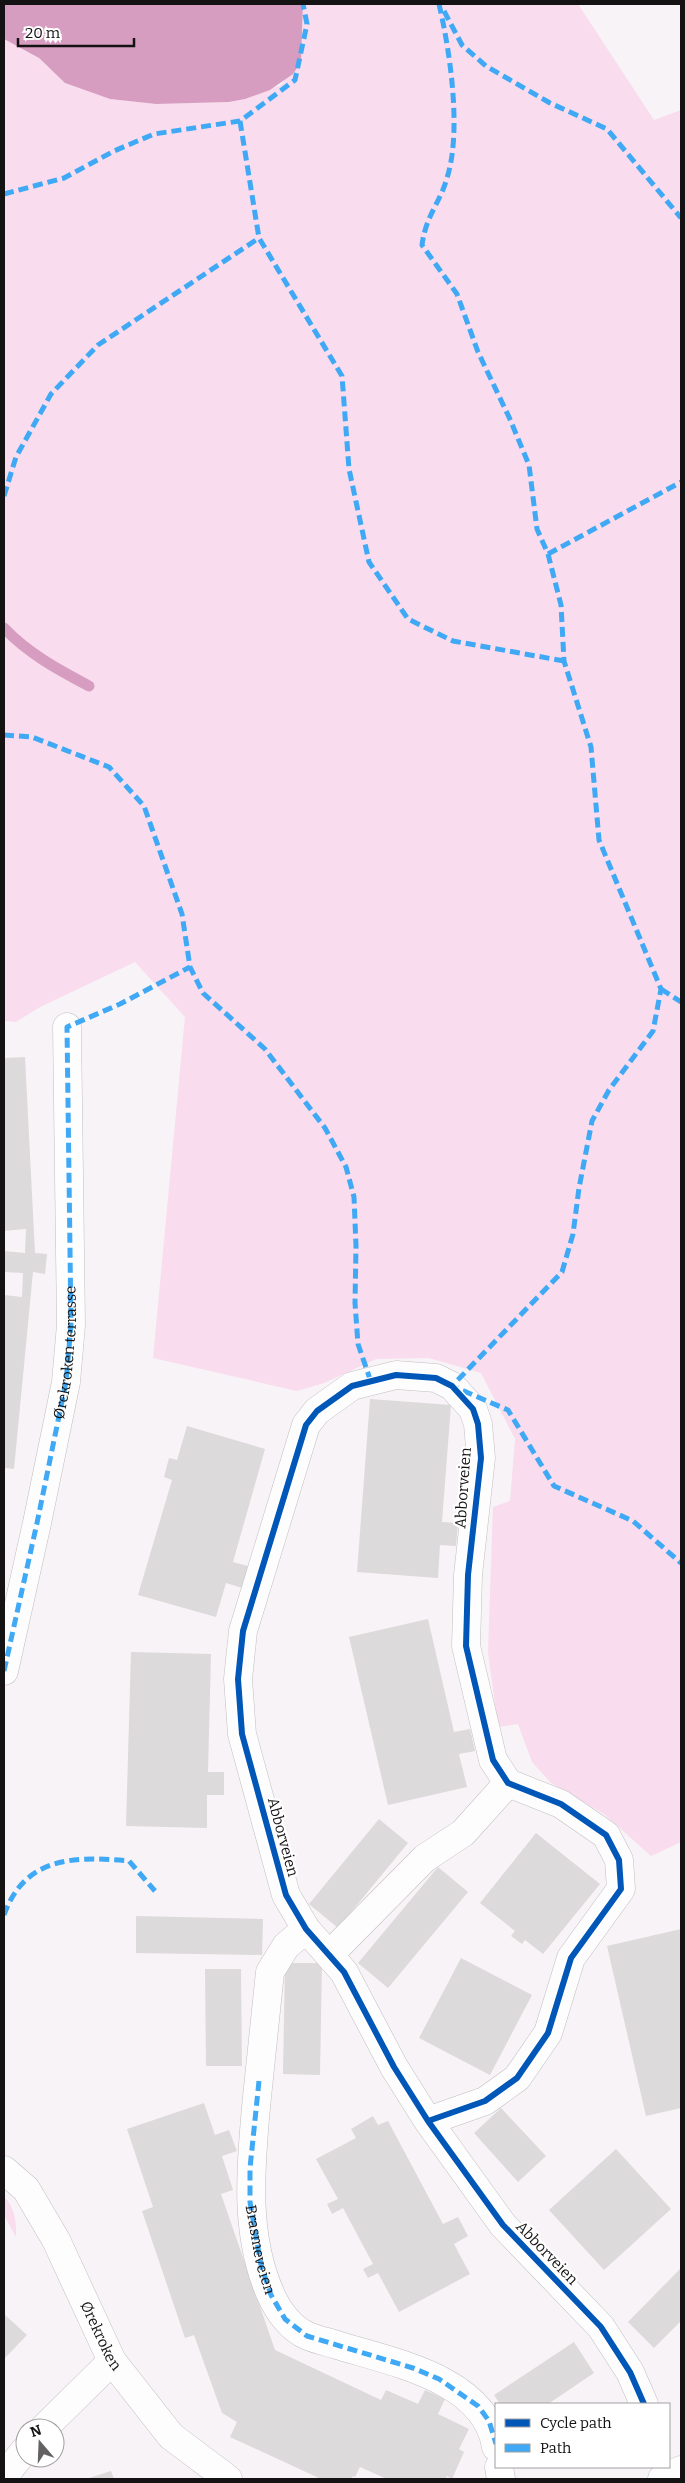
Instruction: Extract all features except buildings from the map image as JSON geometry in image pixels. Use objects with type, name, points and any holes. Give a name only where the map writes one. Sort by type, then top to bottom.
[{"type":"street","name":"Ørekroken terrasse","points":[[4,1671],[66,1382],[71,1299],[67,1027]]},
{"type":"street","name":"Abborveien","points":[[508,1783],[494,1760],[466,1646],[468,1575],[481,1458],[478,1424],[473,1409],[452,1386],[436,1378],[396,1375],[352,1386],[317,1411],[306,1425],[243,1631],[238,1679],[245,1744],[286,1895],[306,1930],[330,1954],[344,1972],[394,2067],[428,2121],[504,2225],[601,2327],[630,2372],[644,2403]]},
{"type":"street","points":[[330,1954],[425,1858],[463,1833],[508,1783],[562,1804],[606,1835],[619,1860],[621,1889],[571,1958],[548,2033],[517,2078],[485,2101],[428,2121]]},
{"type":"street","name":"Brasmeveien","points":[[306,1930],[286,1946],[270,1972],[250,2168],[250,2202],[261,2265],[271,2295],[285,2319],[307,2336],[413,2368],[439,2379],[478,2406],[489,2421],[495,2443]]},
{"type":"street","name":"Ørekroken","points":[[4,2170],[26,2189],[56,2240],[112,2361],[171,2436],[228,2479]]},
{"type":"street","points":[[54,2418],[112,2361]]},
{"type":"street","points":[[4,2476],[15,2462]]},
{"type":"shaded area","points":[[4,4],[303,4],[301,62],[293,74],[270,90],[245,99],[229,102],[156,104],[110,99],[65,83],[39,58],[4,39]]},
{"type":"shaded area","points":[[303,4],[578,4],[654,120],[681,110],[681,1842],[651,1856],[604,1814],[551,1783],[532,1762],[518,1724],[498,1727],[488,1652],[493,1507],[510,1501],[515,1439],[481,1373],[429,1358],[376,1359],[324,1383],[297,1391],[153,1358],[185,1017],[135,962],[40,1007],[16,1022],[4,1021],[4,39],[39,58],[65,83],[110,99],[156,104],[229,102],[245,99],[281,85],[302,53]]},
{"type":"shaded area","points":[[4,2197],[14,2215],[16,2237],[4,2215]]},
{"type":"waterway","points":[[4,628],[33,653],[89,686]]},
{"type":"marked path","points":[[4,194],[64,178],[114,151],[154,134],[240,121],[295,80],[307,24],[303,4]]},
{"type":"marked path","points":[[439,4],[447,44],[453,91],[454,138],[447,178],[427,225],[422,245],[457,294],[478,352],[509,417],[529,465],[537,529],[548,554],[561,605],[564,661],[591,747],[599,840],[661,989],[653,1031],[609,1090],[592,1121],[579,1188],[573,1234],[562,1272],[452,1386],[508,1410],[554,1486],[633,1521],[681,1563]]},
{"type":"marked path","points":[[444,11],[462,45],[486,66],[550,103],[607,129],[681,218]]},
{"type":"marked path","points":[[240,121],[259,238],[342,376],[349,469],[369,562],[408,619],[453,641],[564,661]]},
{"type":"marked path","points":[[4,496],[16,457],[51,394],[98,345],[259,238]]},
{"type":"marked path","points":[[548,554],[681,482]]},
{"type":"marked path","points":[[4,735],[32,737],[109,767],[144,806],[182,914],[190,967],[203,993],[265,1049],[325,1128],[346,1167],[354,1197],[356,1246],[355,1303],[358,1344],[371,1382]]},
{"type":"marked path","points":[[4,1671],[66,1382],[71,1325],[67,1027],[120,1004],[190,967]]},
{"type":"marked path","points":[[661,989],[681,1002]]},
{"type":"marked path","points":[[4,1915],[13,1896],[25,1881],[39,1871],[54,1864],[71,1860],[109,1859],[129,1861],[155,1891]]},
{"type":"marked path","points":[[259,2081],[250,2168],[250,2202],[261,2265],[271,2295],[285,2319],[307,2336],[413,2368],[439,2379],[478,2406],[489,2421],[495,2441]]},
{"type":"cycle path","points":[[396,1375],[436,1378],[452,1386],[473,1409],[478,1424],[481,1458],[468,1575],[466,1646],[493,1760],[508,1783],[561,1804],[606,1835],[619,1860],[621,1889],[571,1958],[548,2033],[517,2078],[485,2101],[428,2121],[394,2067],[344,1972],[306,1929],[286,1895],[242,1734],[238,1679],[243,1631],[306,1425],[317,1411],[352,1386],[396,1375]]},
{"type":"cycle path","points":[[428,2121],[503,2225],[601,2327],[630,2372],[644,2403]]}]
